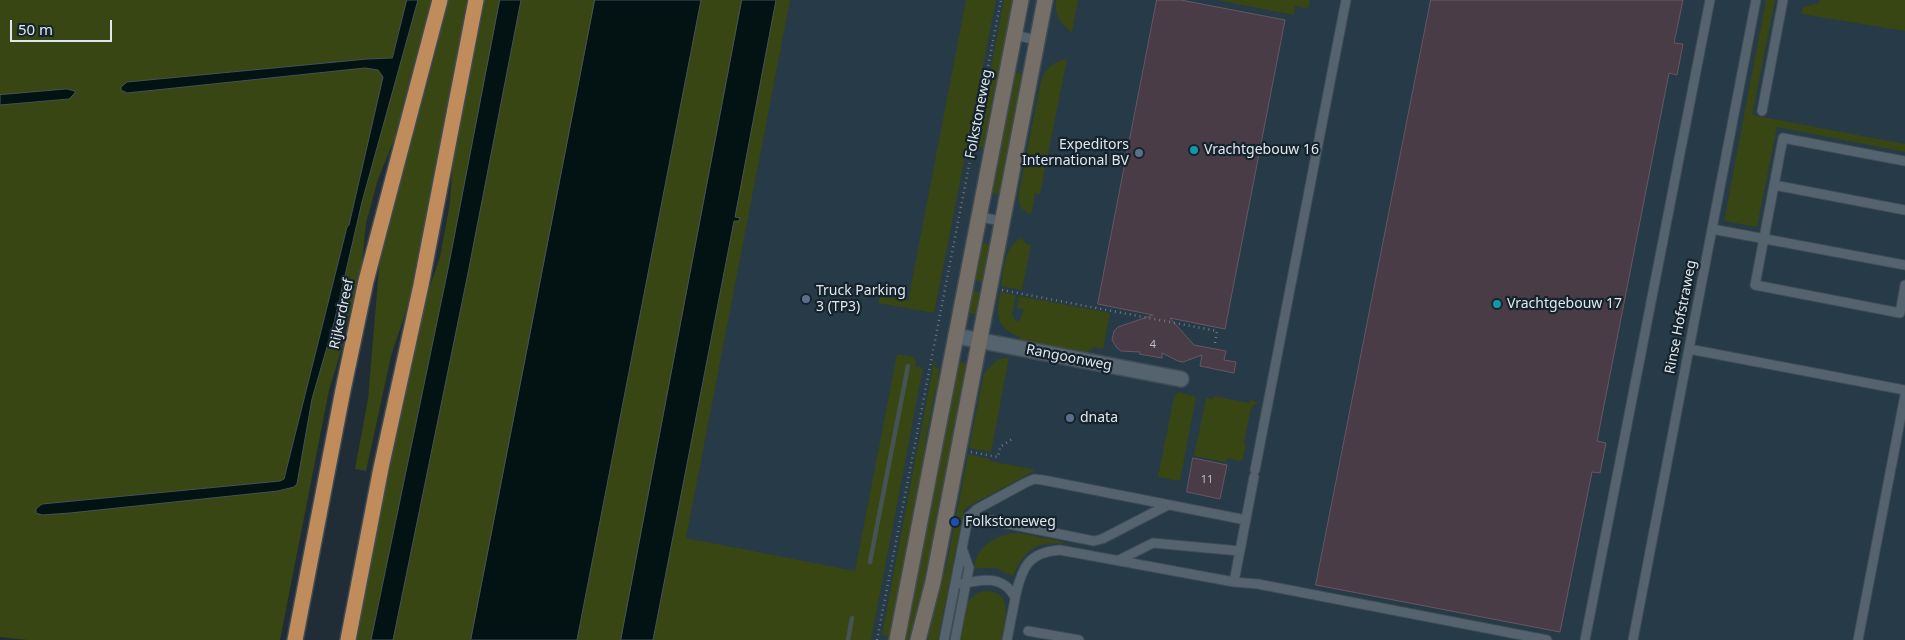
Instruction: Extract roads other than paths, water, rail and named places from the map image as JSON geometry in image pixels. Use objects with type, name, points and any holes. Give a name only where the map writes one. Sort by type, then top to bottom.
[{"type":"highway","name":"Rijkerdreef","points":[[295,640],[364,290],[440,0]]},
{"type":"highway","points":[[348,640],[476,0]]},
{"type":"street","name":"Folkstoneweg","points":[[897,640],[1021,0]]},
{"type":"street","points":[[918,640],[933,582],[1045,0]]},
{"type":"street","name":"Rangoonweg","points":[[956,336],[1181,380]]},
{"type":"lane","points":[[1234,582],[1346,0]]},
{"type":"lane","points":[[1585,640],[1710,0]]},
{"type":"lane","name":"Rinse Hofstraweg","points":[[1633,640],[1756,0]]},
{"type":"lane","points":[[1762,111],[1784,0]]},
{"type":"lane","points":[[1014,36],[1037,40]]},
{"type":"lane","points":[[1905,161],[1783,138],[1755,286],[1900,313],[1905,285]]},
{"type":"lane","points":[[1774,185],[1905,210]]},
{"type":"lane","points":[[979,217],[1002,222]]},
{"type":"lane","points":[[1712,229],[1905,265]]},
{"type":"lane","points":[[1689,349],[1905,390]]},
{"type":"lane","points":[[1858,640],[1905,394]]},
{"type":"lane","points":[[944,640],[961,547],[969,516],[977,509],[1023,484],[1036,479],[1246,520]]},
{"type":"lane","points":[[969,516],[1094,542],[1168,505]]},
{"type":"lane","points":[[1119,560],[1153,543],[1240,551]]},
{"type":"lane","points":[[955,640],[969,568],[961,547]]},
{"type":"lane","points":[[1007,640],[1020,576],[1028,562],[1039,554],[1053,551],[1068,551],[1234,582],[1258,584],[1547,640]]},
{"type":"lane","points":[[954,586],[984,579],[997,581],[1007,587],[1015,597]]},
{"type":"lane","points":[[1028,630],[1060,638],[1080,640]]},
{"type":"waterway","points":[[870,562],[908,366]]},
{"type":"waterway","points":[[848,640],[852,618]]},
{"type":"place","name":"Vrachtgebouw 16","points":[[1194,150]]},
{"type":"place","name":"Expeditors International BV","points":[[1139,153]]},
{"type":"place","name":"Truck Parking 3 (TP3)","points":[[806,299]]},
{"type":"place","name":"Vrachtgebouw 17","points":[[1497,304]]},
{"type":"place","name":"dnata","points":[[1070,418]]},
{"type":"place","name":"Folkstoneweg","points":[[955,522]]}]
